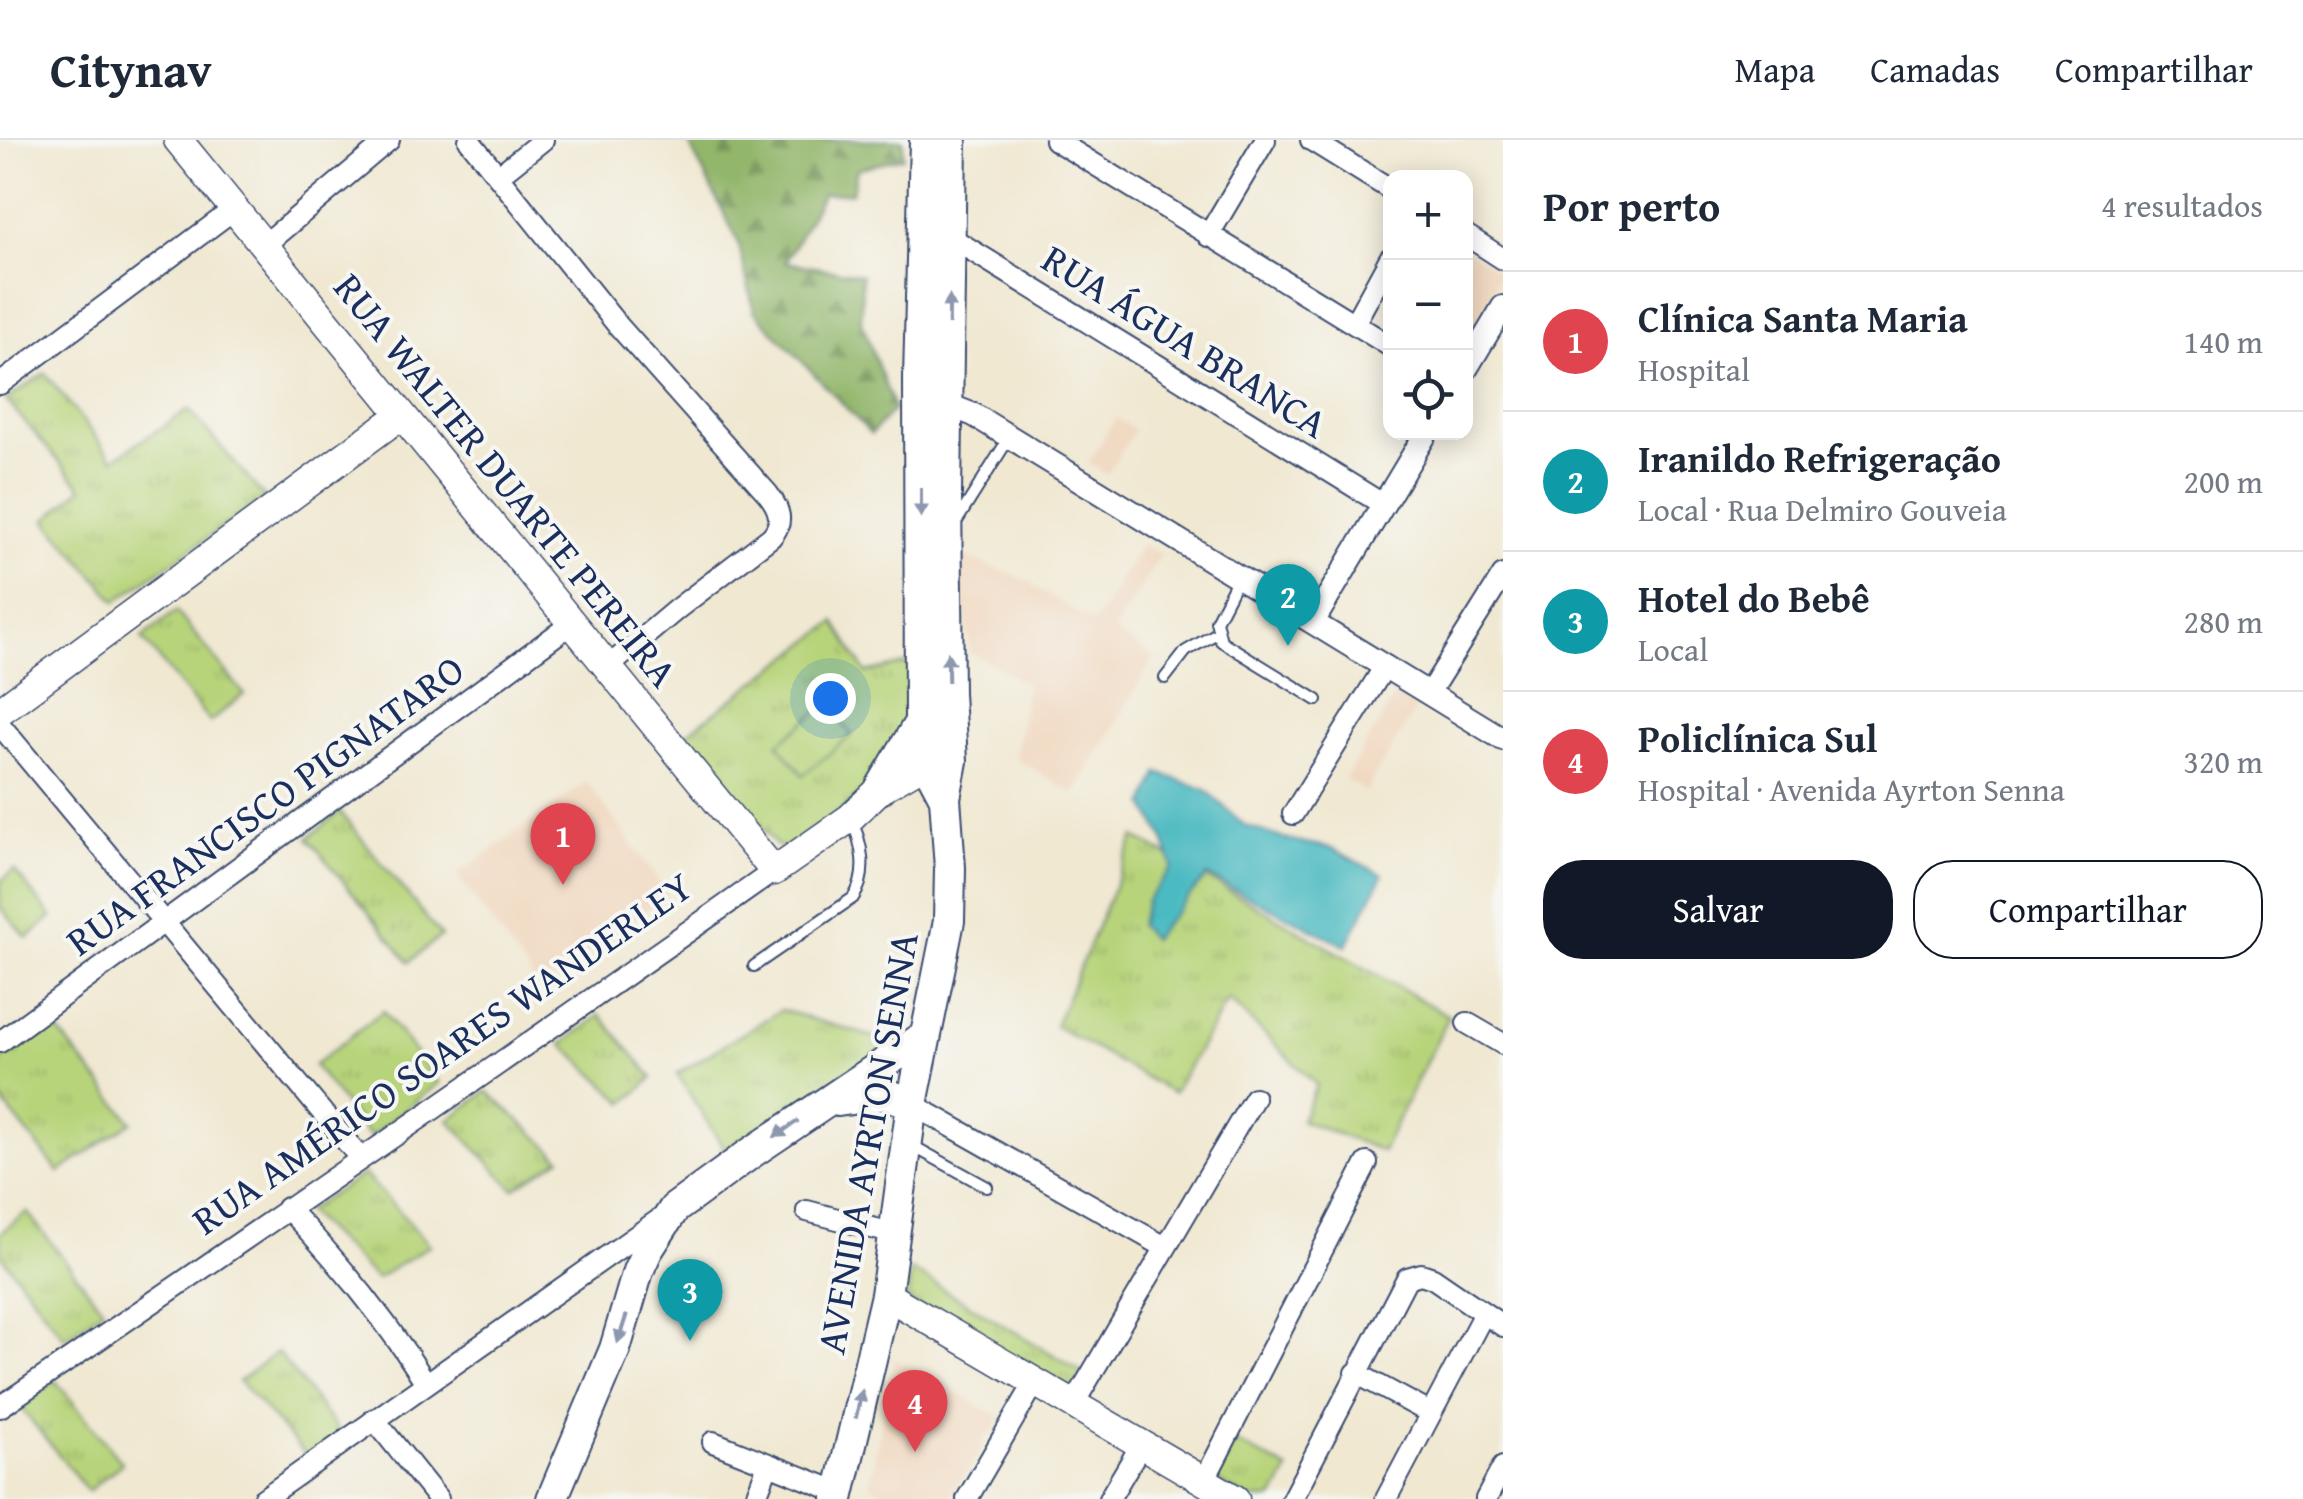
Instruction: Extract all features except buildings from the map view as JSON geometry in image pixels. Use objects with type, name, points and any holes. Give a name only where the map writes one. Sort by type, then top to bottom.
[{"type":"main road","name":"RUA WALTER DUARTE PEREIRA","points":[[178,140],[774,871]]},
{"type":"main road","name":"AVENIDA AYRTON SENNA","points":[[838,1496],[886,1295],[912,1104],[949,921],[946,538],[926,140]]},
{"type":"main road","name":"AVENIDA AYRTON SENNA","points":[[947,792],[926,762],[920,722],[950,237],[951,140]]},
{"type":"main road","points":[[0,710],[401,415]]},
{"type":"main road","points":[[880,790],[920,722]]},
{"type":"main road","name":"RUA AMÉRICO SOARES WANDERLEY","points":[[774,871],[850,818],[880,790],[926,762],[950,732]]},
{"type":"main road","points":[[552,1499],[615,1349],[638,1271],[674,1209],[925,1036]]},
{"type":"main road","points":[[827,1102],[877,1094],[898,1096],[912,1104]]},
{"type":"main road","points":[[886,1295],[1235,1499]]},
{"type":"street","points":[[263,246],[389,140]]},
{"type":"street","points":[[468,140],[615,322],[768,494],[779,513],[780,521],[771,538],[677,608],[608,668]]},
{"type":"street","points":[[498,176],[543,140]]},
{"type":"street","points":[[1055,140],[1383,342]]},
{"type":"street","points":[[1208,236],[1265,140]]},
{"type":"street","points":[[1311,140],[1383,185]]},
{"type":"street","points":[[0,384],[233,210]]},
{"type":"street","name":"RUA ÁGUA BRANCA","points":[[950,237],[1384,505]]},
{"type":"street","points":[[1473,240],[1503,258]]},
{"type":"street","points":[[1354,324],[1389,260]]},
{"type":"street","points":[[1473,357],[1503,307]]},
{"type":"street","points":[[939,413],[1002,433],[1503,739]]},
{"type":"street","points":[[1312,622],[1422,440]]},
{"type":"street","points":[[1429,693],[1503,574]]},
{"type":"street","name":"RUA FRANCISCO PIGNATARO","points":[[0,1042],[572,624]]},
{"type":"street","points":[[1293,814],[1384,666]]},
{"type":"street","points":[[0,724],[361,1159]]},
{"type":"street","name":"RUA AMÉRICO SOARES WANDERLEY","points":[[0,1407],[774,871]]},
{"type":"street","points":[[1467,1023],[1503,1044]]},
{"type":"street","points":[[1073,1405],[1254,1098]]},
{"type":"street","points":[[912,1104],[1165,1247]]},
{"type":"street","points":[[1204,1481],[1367,1163]]},
{"type":"street","points":[[287,1208],[345,1268],[426,1383]]},
{"type":"street","points":[[264,1499],[674,1209]]},
{"type":"street","points":[[806,1211],[895,1234]]},
{"type":"street","points":[[611,1254],[629,1258],[638,1271]]},
{"type":"street","points":[[1292,1499],[1406,1278],[1420,1274],[1433,1278],[1503,1326]]},
{"type":"street","points":[[1386,1499],[1484,1314]]},
{"type":"street","points":[[1356,1373],[1430,1413]]},
{"type":"street","points":[[967,1499],[1034,1384]]},
{"type":"street","points":[[374,1419],[438,1499]]},
{"type":"street","points":[[713,1442],[838,1496]]},
{"type":"street","points":[[1109,1499],[1141,1446]]},
{"type":"street","points":[[755,1499],[768,1465]]},
{"type":"street","points":[[1486,1499],[1503,1467]]},
{"type":"lane","points":[[946,538],[1002,433]]},
{"type":"lane","points":[[1238,577],[1219,612],[1217,633],[1221,641],[1317,700]]},
{"type":"lane","points":[[1165,678],[1186,650],[1217,633]]},
{"type":"lane","points":[[754,966],[853,898],[860,889],[859,836],[850,818]]},
{"type":"lane","points":[[908,1143],[987,1188]]},
{"type":"shaded area","points":[[1473,254],[1503,273],[1473,325]]},
{"type":"shaded area","points":[[1116,418],[1135,430],[1107,475],[1088,463]]},
{"type":"shaded area","points":[[1141,545],[1161,554],[1114,631],[1154,658],[1074,794],[1015,758],[1027,684],[970,652],[965,612],[958,605],[960,555],[1033,582],[1033,586],[1095,623]]},
{"type":"shaded area","points":[[1397,693],[1418,705],[1366,791],[1345,779]]},
{"type":"shaded area","points":[[587,782],[668,894],[539,987],[457,875]]},
{"type":"shaded area","points":[[895,1358],[1000,1417],[991,1433],[983,1437],[984,1445],[951,1499],[878,1499],[882,1491],[869,1485]]},
{"type":"green space","points":[[687,140],[903,140],[903,157],[857,169],[852,192],[823,194],[785,262],[862,275],[861,320],[894,409],[871,434],[754,311],[738,241]]},
{"type":"green space","points":[[45,373],[113,459],[189,410],[265,498],[116,601],[46,520],[82,488],[6,400]]},
{"type":"green space","points":[[176,611],[244,694],[210,722],[142,638]]},
{"type":"green space","points":[[835,622],[866,673],[914,662],[913,722],[867,790],[792,850],[777,846],[686,734]]},
{"type":"green space","points":[[827,704],[852,735],[803,775],[778,744]]},
{"type":"green space","points":[[340,812],[441,936],[409,962],[308,838]]},
{"type":"green space","points":[[1135,837],[1449,1016],[1382,1151],[1301,1120],[1317,1085],[1228,999],[1173,1093],[1055,1026]]},
{"type":"green space","points":[[14,870],[52,917],[27,938],[0,907],[0,882]]},
{"type":"green space","points":[[781,1010],[894,1043],[725,1150],[677,1074]]},
{"type":"green space","points":[[383,1011],[439,1083],[370,1137],[314,1065]]},
{"type":"green space","points":[[600,1015],[653,1078],[625,1103],[562,1044]]},
{"type":"green space","points":[[51,1022],[132,1122],[59,1172],[0,1099],[0,1061]]},
{"type":"green space","points":[[487,1091],[561,1158],[514,1189],[449,1120]]},
{"type":"green space","points":[[364,1174],[430,1245],[376,1279],[306,1211]]},
{"type":"green space","points":[[27,1212],[103,1309],[65,1338],[0,1254],[0,1233]]},
{"type":"green space","points":[[911,1270],[1082,1372],[1069,1394],[907,1300]]},
{"type":"green space","points":[[277,1352],[344,1438],[311,1461],[239,1381]]},
{"type":"green space","points":[[55,1380],[122,1463],[88,1491],[20,1407]]},
{"type":"green space","points":[[1235,1442],[1289,1470],[1273,1499],[1250,1499],[1214,1480]]},
{"type":"water","points":[[1158,773],[1205,789],[1244,825],[1285,839],[1331,848],[1383,875],[1346,946],[1207,876],[1152,939],[1139,925],[1147,900],[1173,867],[1163,837],[1145,805]]},
{"type":"place","name":"Iranildo Refrigeração","points":[[1288,646]]},
{"type":"place","name":"Clínica Santa Maria","points":[[563,885]]},
{"type":"place","name":"Hotel do Bebê","points":[[690,1341]]},
{"type":"place","name":"Policlínica Sul","points":[[915,1452]]}]
